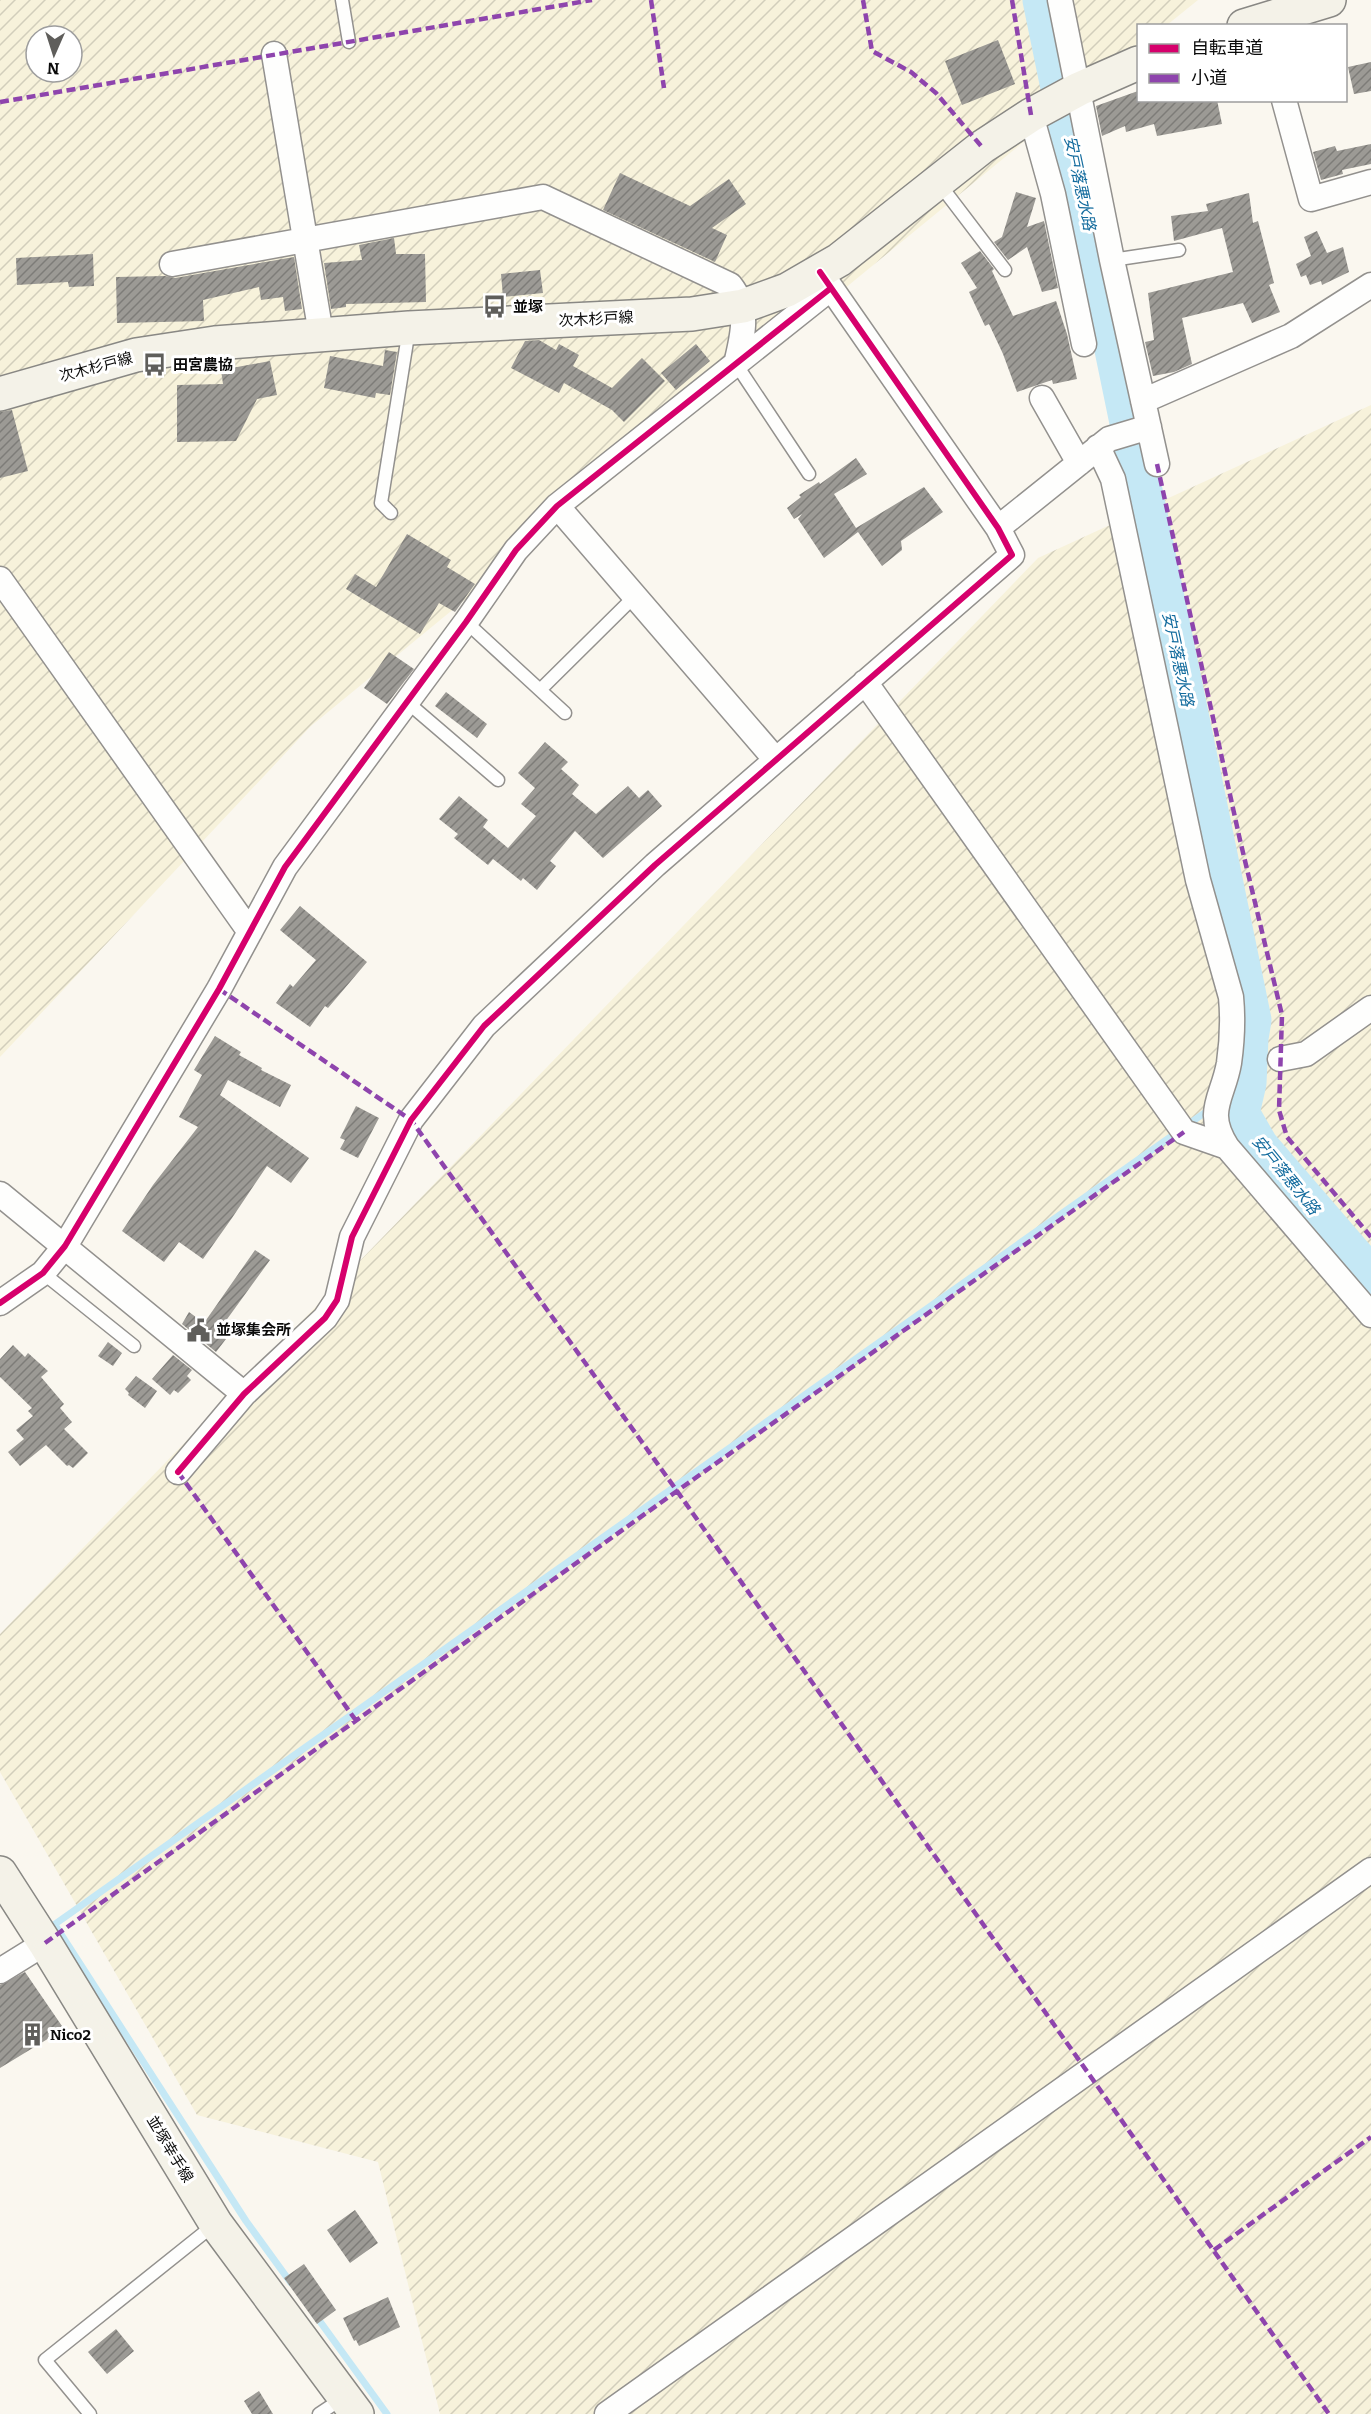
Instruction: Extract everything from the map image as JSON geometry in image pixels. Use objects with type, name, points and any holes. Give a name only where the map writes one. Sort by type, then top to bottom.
[{"type":"main road","points":[[1257,23],[1329,0]]},
{"type":"main road","points":[[1079,89],[1137,63]]},
{"type":"main road","name":"次木杉戸線","points":[[0,394],[136,356],[215,343],[409,328],[692,314],[742,306],[787,290],[825,280],[866,240],[981,147],[1031,115],[1079,89]]},
{"type":"main road","name":"並塚幸手線","points":[[0,1873],[216,2224],[340,2408]]},
{"type":"street","points":[[1060,0],[1112,260],[1157,464]]},
{"type":"street","points":[[274,54],[307,239],[321,334]]},
{"type":"street","points":[[1285,102],[1311,199],[1371,182]]},
{"type":"street","points":[[1031,115],[1053,195],[1084,344]]},
{"type":"street","points":[[172,264],[543,197],[730,285],[742,306],[743,335],[736,364]]},
{"type":"street","points":[[0,1303],[43,1273],[65,1246],[219,989],[285,867],[466,622],[516,550],[557,506],[736,364],[825,280],[998,528],[1012,555],[655,865],[484,1026],[411,1120],[352,1237],[337,1300],[325,1318],[244,1394],[178,1472]]},
{"type":"street","points":[[1143,401],[1292,336],[1371,285]]},
{"type":"street","points":[[1042,398],[1079,463]]},
{"type":"street","points":[[998,528],[1103,443],[1149,427]]},
{"type":"street","points":[[1103,443],[1113,479],[1198,880],[1231,997],[1233,1013],[1229,1061],[1219,1091],[1216,1125],[1227,1147],[1371,1315]]},
{"type":"street","points":[[557,506],[776,760]]},
{"type":"street","points":[[0,579],[250,932]]},
{"type":"street","points":[[865,682],[1184,1132],[1227,1147]]},
{"type":"street","points":[[1280,1059],[1306,1054],[1371,1008]]},
{"type":"street","points":[[0,1194],[244,1394]]},
{"type":"street","points":[[607,2414],[1371,1870]]},
{"type":"street","points":[[0,1971],[45,1943]]},
{"type":"lane","points":[[342,0],[349,42]]},
{"type":"lane","points":[[938,181],[1005,270]]},
{"type":"lane","points":[[1112,260],[1179,250]]},
{"type":"lane","points":[[391,513],[381,502],[409,328]]},
{"type":"lane","points":[[736,364],[809,474]]},
{"type":"lane","points":[[540,690],[635,596]]},
{"type":"lane","points":[[466,622],[565,713]]},
{"type":"lane","points":[[407,702],[498,780]]},
{"type":"lane","points":[[43,1273],[134,1346]]},
{"type":"lane","points":[[90,2414],[45,2360],[216,2224]]},
{"type":"shaded area","points":[[0,0],[1198,0],[1168,24],[1137,24],[1137,49],[311,726],[0,1057]]},
{"type":"shaded area","points":[[1371,405],[1371,2414],[440,2414],[378,2162],[197,2115],[0,1772],[0,1634],[1038,558]]},
{"type":"building","points":[[998,40],[1015,84],[962,105],[945,61]]},
{"type":"building","points":[[1371,62],[1371,91],[1354,94],[1348,67]]},
{"type":"building","points":[[1137,91],[1137,102],[1217,102],[1222,124],[1157,136],[1154,124],[1126,132],[1125,126],[1102,136],[1096,106]]},
{"type":"building","points":[[1371,144],[1371,164],[1342,170],[1343,174],[1321,180],[1313,152],[1335,146],[1337,151]]},
{"type":"building","points":[[620,173],[690,206],[729,179],[746,204],[712,228],[727,235],[715,262],[603,210]]},
{"type":"building","points":[[1016,192],[1036,198],[1027,227],[1044,221],[1058,288],[1042,292],[1027,247],[1008,260],[994,242],[1002,237]]},
{"type":"building","points":[[1249,193],[1253,223],[1258,221],[1274,283],[1269,285],[1280,312],[1252,323],[1243,303],[1182,318],[1192,364],[1174,372],[1153,376],[1145,342],[1154,340],[1148,293],[1233,272],[1222,228],[1174,241],[1171,216],[1208,211],[1206,204]]},
{"type":"building","points":[[1317,231],[1327,253],[1343,247],[1349,272],[1322,285],[1321,281],[1310,285],[1306,275],[1301,277],[1296,264],[1311,256],[1304,237]]},
{"type":"building","points":[[394,238],[396,254],[425,254],[426,302],[346,304],[346,307],[331,309],[324,263],[362,260],[359,245]]},
{"type":"building","points":[[980,251],[994,269],[992,271],[1013,316],[1056,301],[1067,334],[1077,379],[1053,384],[1052,380],[1017,392],[989,324],[985,326],[969,292],[977,288],[961,263]]},
{"type":"building","points":[[93,254],[94,286],[69,287],[68,282],[17,285],[16,258]]},
{"type":"building","points":[[294,257],[302,309],[285,311],[283,297],[261,300],[259,287],[203,300],[204,321],[117,323],[116,277],[165,276],[175,278]]},
{"type":"building","points":[[540,270],[543,293],[503,297],[501,274]]},
{"type":"building","points":[[539,340],[556,350],[559,344],[579,355],[573,366],[612,388],[642,358],[665,381],[624,422],[612,410],[564,383],[559,393],[511,368],[525,341]]},
{"type":"building","points":[[696,344],[710,361],[676,390],[661,373]]},
{"type":"building","points":[[385,350],[397,352],[390,395],[376,393],[375,398],[324,388],[330,356],[383,366]]},
{"type":"building","points":[[270,361],[277,395],[257,399],[236,441],[177,442],[177,385],[223,384],[221,370]]},
{"type":"building","points":[[12,410],[28,471],[0,478],[0,412]]},
{"type":"building","points":[[856,458],[867,474],[834,494],[856,528],[924,487],[943,512],[901,541],[902,550],[882,566],[858,532],[824,558],[798,519],[802,514],[794,519],[787,508],[801,497],[799,495],[819,482],[820,484]]},
{"type":"building","points":[[407,534],[451,560],[447,567],[475,584],[455,612],[439,603],[420,634],[346,589],[355,574],[376,587]]},
{"type":"building","points":[[389,652],[414,669],[387,704],[364,688]]},
{"type":"building","points":[[446,692],[487,724],[477,738],[435,706]]},
{"type":"building","points":[[545,742],[568,762],[561,769],[579,785],[572,794],[596,814],[628,786],[639,798],[648,790],[662,806],[603,858],[575,831],[550,861],[556,866],[537,890],[523,878],[521,881],[493,859],[488,865],[454,838],[458,834],[439,819],[459,796],[488,820],[483,827],[508,848],[536,816],[521,804],[535,788],[518,773]]},
{"type":"building","points":[[300,906],[367,962],[328,1008],[325,1006],[310,1027],[276,1003],[290,984],[293,987],[316,960],[280,930]]},
{"type":"building","points":[[215,1036],[241,1052],[239,1055],[262,1068],[261,1070],[291,1085],[280,1107],[228,1080],[220,1095],[309,1158],[291,1183],[267,1166],[203,1259],[179,1242],[164,1262],[122,1231],[153,1185],[198,1127],[179,1117],[202,1075],[194,1070]]},
{"type":"building","points":[[356,1106],[379,1118],[358,1158],[340,1149],[345,1140],[340,1138]]},
{"type":"building","points":[[255,1250],[270,1260],[217,1333],[226,1339],[216,1352],[182,1324],[189,1312],[204,1323]]},
{"type":"building","points":[[108,1342],[122,1353],[113,1366],[98,1356]]},
{"type":"building","points":[[13,1345],[25,1357],[28,1353],[48,1371],[41,1377],[64,1404],[60,1408],[72,1422],[64,1429],[88,1453],[73,1468],[67,1466],[46,1445],[20,1466],[8,1452],[24,1439],[16,1430],[33,1416],[28,1411],[32,1408],[0,1377],[0,1359]]},
{"type":"building","points":[[173,1355],[192,1370],[187,1376],[191,1380],[178,1393],[174,1390],[170,1395],[152,1379]]},
{"type":"building","points":[[136,1376],[157,1391],[145,1408],[128,1395],[125,1389]]},
{"type":"building","points":[[25,1972],[64,2029],[0,2068],[0,1985]]},
{"type":"building","points":[[355,2210],[378,2243],[350,2263],[327,2230]]},
{"type":"building","points":[[304,2264],[336,2310],[317,2324],[284,2278]]},
{"type":"building","points":[[388,2297],[400,2327],[359,2346],[356,2340],[354,2341],[343,2318]]},
{"type":"building","points":[[116,2329],[134,2351],[107,2374],[88,2352]]},
{"type":"building","points":[[259,2391],[273,2414],[252,2414],[244,2401]]},
{"type":"waterway","name":"安戸落悪水路","points":[[1042,0],[1252,1020],[1247,1083],[1240,1113],[1259,1146],[1371,1276]]},
{"type":"waterway","points":[[1227,1097],[1247,1083]]},
{"type":"waterway","points":[[48,1929],[1210,1109]]},
{"type":"waterway","points":[[55,1925],[246,2221],[291,2283]]},
{"type":"waterway","points":[[316,2316],[387,2414]]},
{"type":"marked path","points":[[0,102],[592,0]]},
{"type":"marked path","points":[[651,0],[664,88]]},
{"type":"marked path","points":[[863,0],[872,51],[911,72],[936,93],[982,147]]},
{"type":"marked path","points":[[1012,0],[1031,115]]},
{"type":"marked path","points":[[1157,464],[1240,840],[1282,1015],[1279,1110],[1287,1137],[1371,1237]]},
{"type":"marked path","points":[[219,989],[411,1120],[677,1491],[1329,2414]]},
{"type":"marked path","points":[[45,1943],[1184,1132]]},
{"type":"marked path","points":[[178,1472],[357,1722]]},
{"type":"marked path","points":[[1214,2250],[1371,2137]]},
{"type":"cycle path","points":[[178,1472],[244,1394],[325,1318],[337,1300],[352,1237],[411,1120],[484,1026],[655,865],[1012,555],[998,528],[820,272]]},
{"type":"cycle path","points":[[0,1303],[43,1273],[65,1246],[219,989],[285,867],[466,622],[516,550],[557,506],[831,288]]},
{"type":"place","name":"並塚","points":[[495,307]]},
{"type":"place","name":"田宮農協","points":[[155,365]]},
{"type":"place","name":"並塚集会所","points":[[198,1330]]},
{"type":"place","name":"Nico2","points":[[32,2035]]}]
